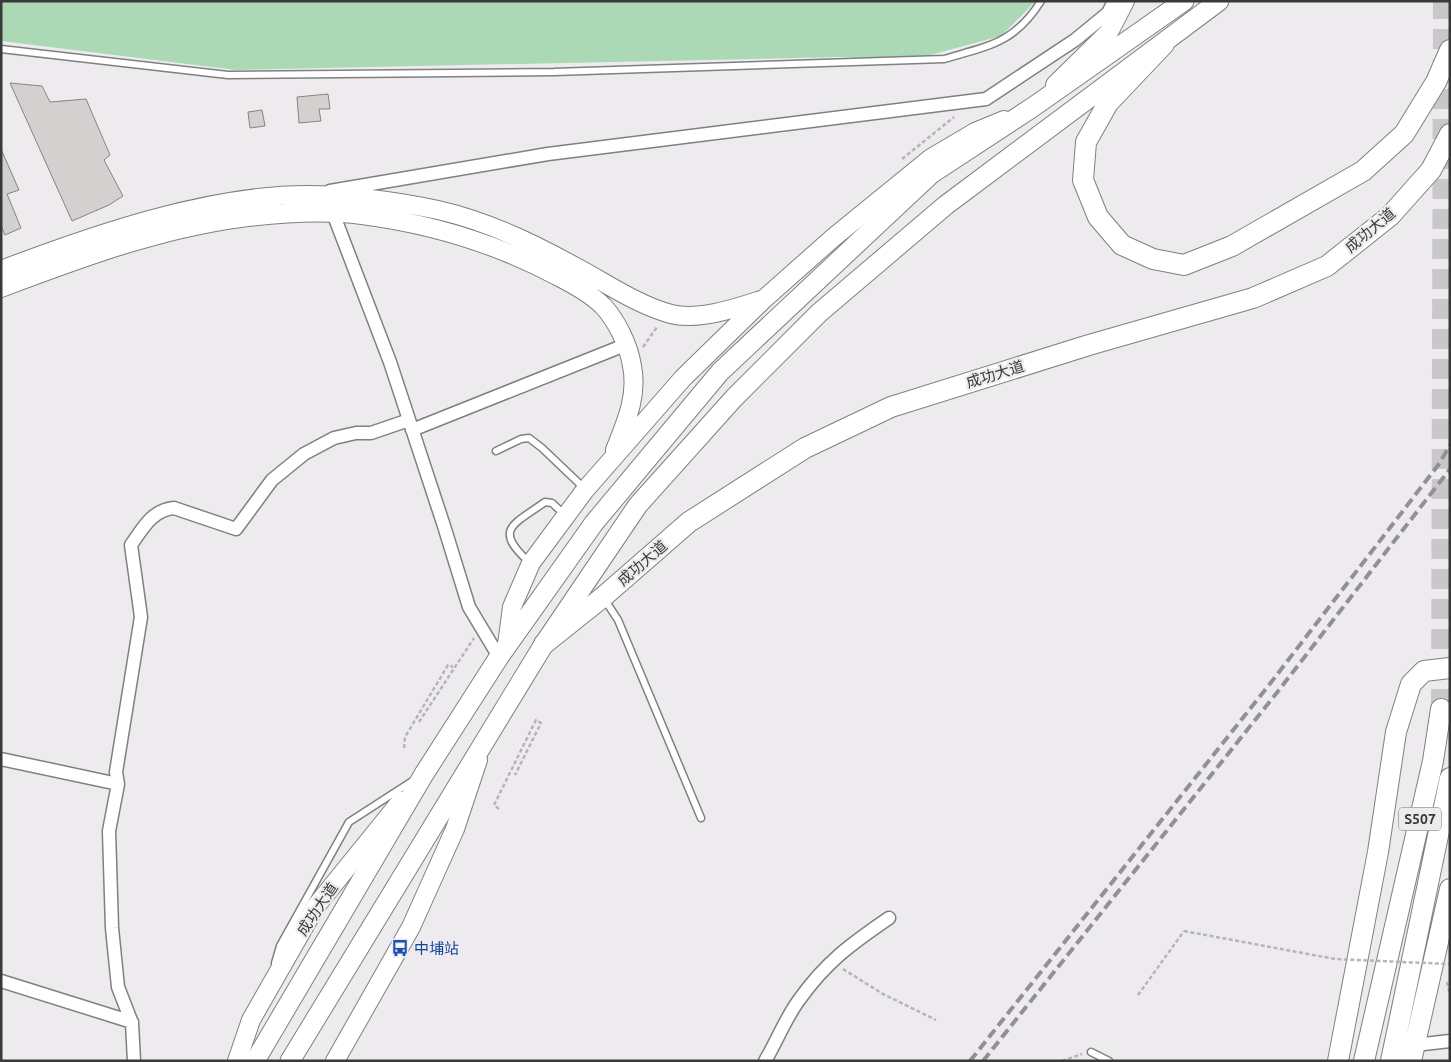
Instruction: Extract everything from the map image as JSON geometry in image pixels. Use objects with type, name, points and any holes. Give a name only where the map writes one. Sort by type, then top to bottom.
[{"type":"highway","points":[[1164,44],[1108,102],[1086,142],[1084,180],[1098,217],[1122,246],[1152,259],[1184,265],[1232,246],[1364,171],[1404,134],[1436,82],[1450,50]]},
{"type":"highway","name":"成功大道","points":[[544,644],[603,597],[689,522],[805,448],[891,407],[1089,345],[1253,298],[1327,266],[1390,216],[1431,170],[1450,134]]},
{"type":"highway","points":[[1338,1061],[1376,861],[1396,732],[1411,684],[1424,672],[1450,668]]},
{"type":"highway","name":"S507","points":[[1364,1061],[1433,761],[1441,709]]},
{"type":"highway","name":"S507","points":[[1391,1061],[1450,778]]},
{"type":"highway","points":[[1413,1053],[1450,889]]},
{"type":"main road","points":[[503,651],[512,607],[531,563],[586,490],[683,378],[764,299],[834,236],[931,158],[975,132],[1032,107],[1109,32],[1125,1]]},
{"type":"main road","points":[[255,1061],[424,774],[503,651],[594,523],[720,372],[931,174],[1032,107],[1184,1]]},
{"type":"main road","points":[[290,1061],[544,644],[638,505],[734,398],[819,313],[946,205],[1164,44],[1219,1]]},
{"type":"main road","points":[[1,270],[54,250],[149,220],[236,202],[306,195],[363,198],[439,210],[498,228],[540,247],[636,299],[673,314],[717,313],[764,299]]},
{"type":"main road","points":[[1,288],[60,266],[154,237],[239,218],[306,212],[361,214],[435,227],[500,248],[582,289],[604,307],[633,347],[633,403],[611,460]]},
{"type":"main road","points":[[335,1061],[411,927],[455,829],[485,740]]},
{"type":"main road","name":"成功大道","points":[[237,1061],[251,1020],[316,906],[424,774]]},
{"type":"street","points":[[306,195],[548,154],[986,99],[1075,40],[1108,13],[1114,1]]},
{"type":"street","points":[[333,213],[411,425],[469,607],[503,651]]},
{"type":"street","points":[[134,1061],[132,1022],[118,987],[112,928],[109,831],[118,784],[116,772],[141,617],[132,545],[149,520],[160,511],[174,508],[236,530],[272,480],[304,454],[334,438],[411,425],[633,347]]},
{"type":"street","points":[[1,759],[118,784]]},
{"type":"street","points":[[765,1061],[798,1001],[831,960],[843,949],[889,918]]},
{"type":"street","points":[[1,980],[132,1022]]},
{"type":"street","points":[[1413,1053],[1450,1041]]},
{"type":"lane","points":[[1,48],[237,76],[554,72],[944,59],[1002,42],[1030,20],[1041,1]]},
{"type":"lane","points":[[496,451],[521,439],[529,438],[586,490]]},
{"type":"lane","points":[[531,563],[513,547],[509,537],[512,527],[545,502],[552,503],[566,516]]},
{"type":"lane","points":[[603,597],[618,620],[701,818]]},
{"type":"lane","points":[[267,992],[280,946],[349,822],[424,774]]},
{"type":"lane","points":[[1091,1052],[1109,1061]]},
{"type":"path","points":[[896,164],[955,117]]},
{"type":"path","points":[[633,347],[667,312]]},
{"type":"path","points":[[404,748],[405,737],[448,665],[453,667],[419,722]]},
{"type":"path","points":[[498,809],[494,804],[536,720],[540,723],[515,776]]},
{"type":"path","points":[[1138,995],[1184,931],[1334,959],[1449,964]]},
{"type":"path","points":[[831,960],[867,985],[936,1020]]},
{"type":"path","points":[[1447,982],[1450,995]]},
{"type":"path","points":[[1062,1061],[1091,1052]]},
{"type":"green space","points":[[1,1],[1036,1],[1001,36],[915,59],[840,57],[236,70],[1,41]]},
{"type":"building","points":[[10,83],[42,86],[50,102],[86,99],[110,155],[104,160],[123,196],[109,205],[72,221]]},
{"type":"building","points":[[328,94],[330,109],[319,109],[321,121],[299,123],[297,97]]},
{"type":"building","points":[[262,110],[265,126],[250,128],[248,112]]},
{"type":"building","points":[[1,149],[19,190],[7,194],[21,228],[5,235],[1,226]]},
{"type":"tunnel","points":[[1441,709],[1443,1]]},
{"type":"railway","points":[[970,1061],[1269,685],[1439,464],[1450,445]]},
{"type":"railway","points":[[983,1061],[1279,690],[1450,469]]},
{"type":"place","name":"中埔站","points":[[400,948]]}]
